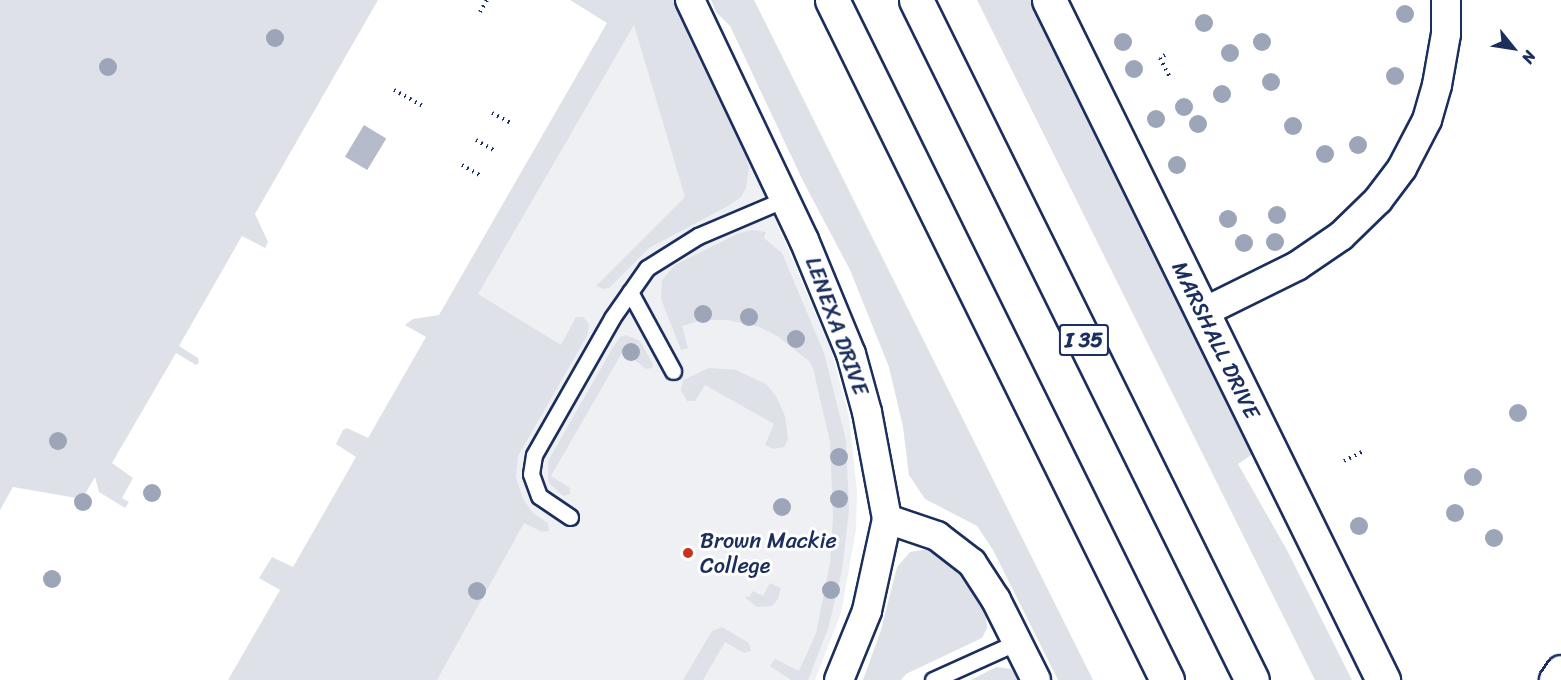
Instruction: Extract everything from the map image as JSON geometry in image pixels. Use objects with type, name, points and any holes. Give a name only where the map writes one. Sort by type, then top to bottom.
[{"type":"main road","points":[[832,0],[1167,680]]},
{"type":"main road","name":"I 35","points":[[916,0],[1252,680]]},
{"type":"main road","name":"MARSHALL DRIVE","points":[[1049,0],[1383,680]]},
{"type":"street","name":"LENEXA DRIVE","points":[[690,0],[785,199],[851,354],[867,412],[887,519]]},
{"type":"street","points":[[1202,313],[1297,266],[1341,236],[1378,200],[1402,168],[1426,122],[1437,85],[1446,34],[1446,0]]},
{"type":"street","points":[[839,680],[867,611],[887,519],[937,536],[972,563],[996,600],[1036,680]]},
{"type":"street","points":[[1554,680],[1561,670]]},
{"type":"lane","points":[[570,517],[539,496],[533,486],[531,474],[534,455],[612,318],[647,268],[698,236],[785,199]]},
{"type":"lane","points":[[630,292],[673,371]]},
{"type":"lane","points":[[933,680],[1017,642]]},
{"type":"path","points":[[480,12],[487,0]]},
{"type":"path","points":[[1165,55],[1160,58],[1169,76]]},
{"type":"path","points":[[393,90],[425,107]]},
{"type":"path","points":[[492,113],[511,123]]},
{"type":"path","points":[[477,140],[495,150]]},
{"type":"path","points":[[462,165],[481,176]]},
{"type":"path","points":[[1344,461],[1362,452]]},
{"type":"shaded area","points":[[0,0],[378,0],[255,214],[268,242],[265,248],[242,236],[179,346],[198,358],[199,363],[196,365],[176,353],[112,463],[133,478],[122,498],[129,502],[125,508],[99,492],[95,477],[82,499],[13,487],[0,510]]},
{"type":"shaded area","points":[[570,0],[675,0],[742,139],[749,168],[746,188],[741,197],[728,206],[649,248],[609,288],[603,289],[596,286],[685,197],[634,25],[478,294],[561,345],[576,317],[583,317],[589,324],[587,336],[518,456],[516,477],[523,499],[533,513],[548,523],[549,531],[542,532],[524,523],[437,680],[228,680],[280,590],[259,578],[272,557],[293,567],[356,457],[336,444],[343,430],[347,428],[368,438],[426,337],[405,325],[413,319],[439,315],[607,23]]},
{"type":"shaded area","points":[[634,0],[746,151],[831,350],[849,416],[857,492],[856,530],[841,613],[815,680],[243,680]]},
{"type":"shaded area","points":[[711,0],[754,0],[1093,680],[1058,680],[993,550],[977,526],[925,499],[909,475],[903,427],[889,367],[850,270],[803,181],[730,26],[716,12]]},
{"type":"shaded area","points":[[977,0],[1034,0],[1257,451],[1238,464],[1288,552],[1352,680],[1315,680]]},
{"type":"shaded area","points":[[752,230],[766,232],[764,238],[782,253],[824,353],[846,440],[849,510],[842,571],[828,629],[808,680],[791,680],[770,666],[775,659],[799,671],[816,633],[830,564],[833,517],[830,442],[813,368],[809,361],[776,335],[759,327],[728,320],[703,320],[682,326],[688,348],[681,350],[661,299],[662,280],[675,265],[737,234]]},
{"type":"shaded area","points":[[626,335],[640,341],[653,364],[652,368],[646,369],[623,351],[551,476],[570,488],[570,494],[563,496],[548,482],[548,461],[612,349],[620,337]]},
{"type":"shaded area","points":[[709,368],[736,370],[766,384],[776,396],[785,416],[788,439],[784,447],[773,449],[765,445],[774,424],[705,385],[695,401],[687,401],[681,390],[683,380]]},
{"type":"shaded area","points":[[935,548],[960,566],[986,616],[987,628],[982,638],[906,674],[901,680],[863,680],[881,630],[897,567],[910,552]]},
{"type":"shaded area","points":[[770,583],[781,588],[778,599],[772,606],[757,607],[745,596],[749,597],[753,591],[763,596]]},
{"type":"shaded area","points":[[722,627],[749,643],[751,651],[744,653],[725,642],[703,680],[683,680],[712,631]]},
{"type":"shaded area","points":[[996,667],[1011,669],[1019,680],[971,680]]},
{"type":"water","points":[[364,125],[386,138],[367,170],[345,157]]},
{"type":"place","name":"Brown Mackie College","points":[[688,553]]}]
